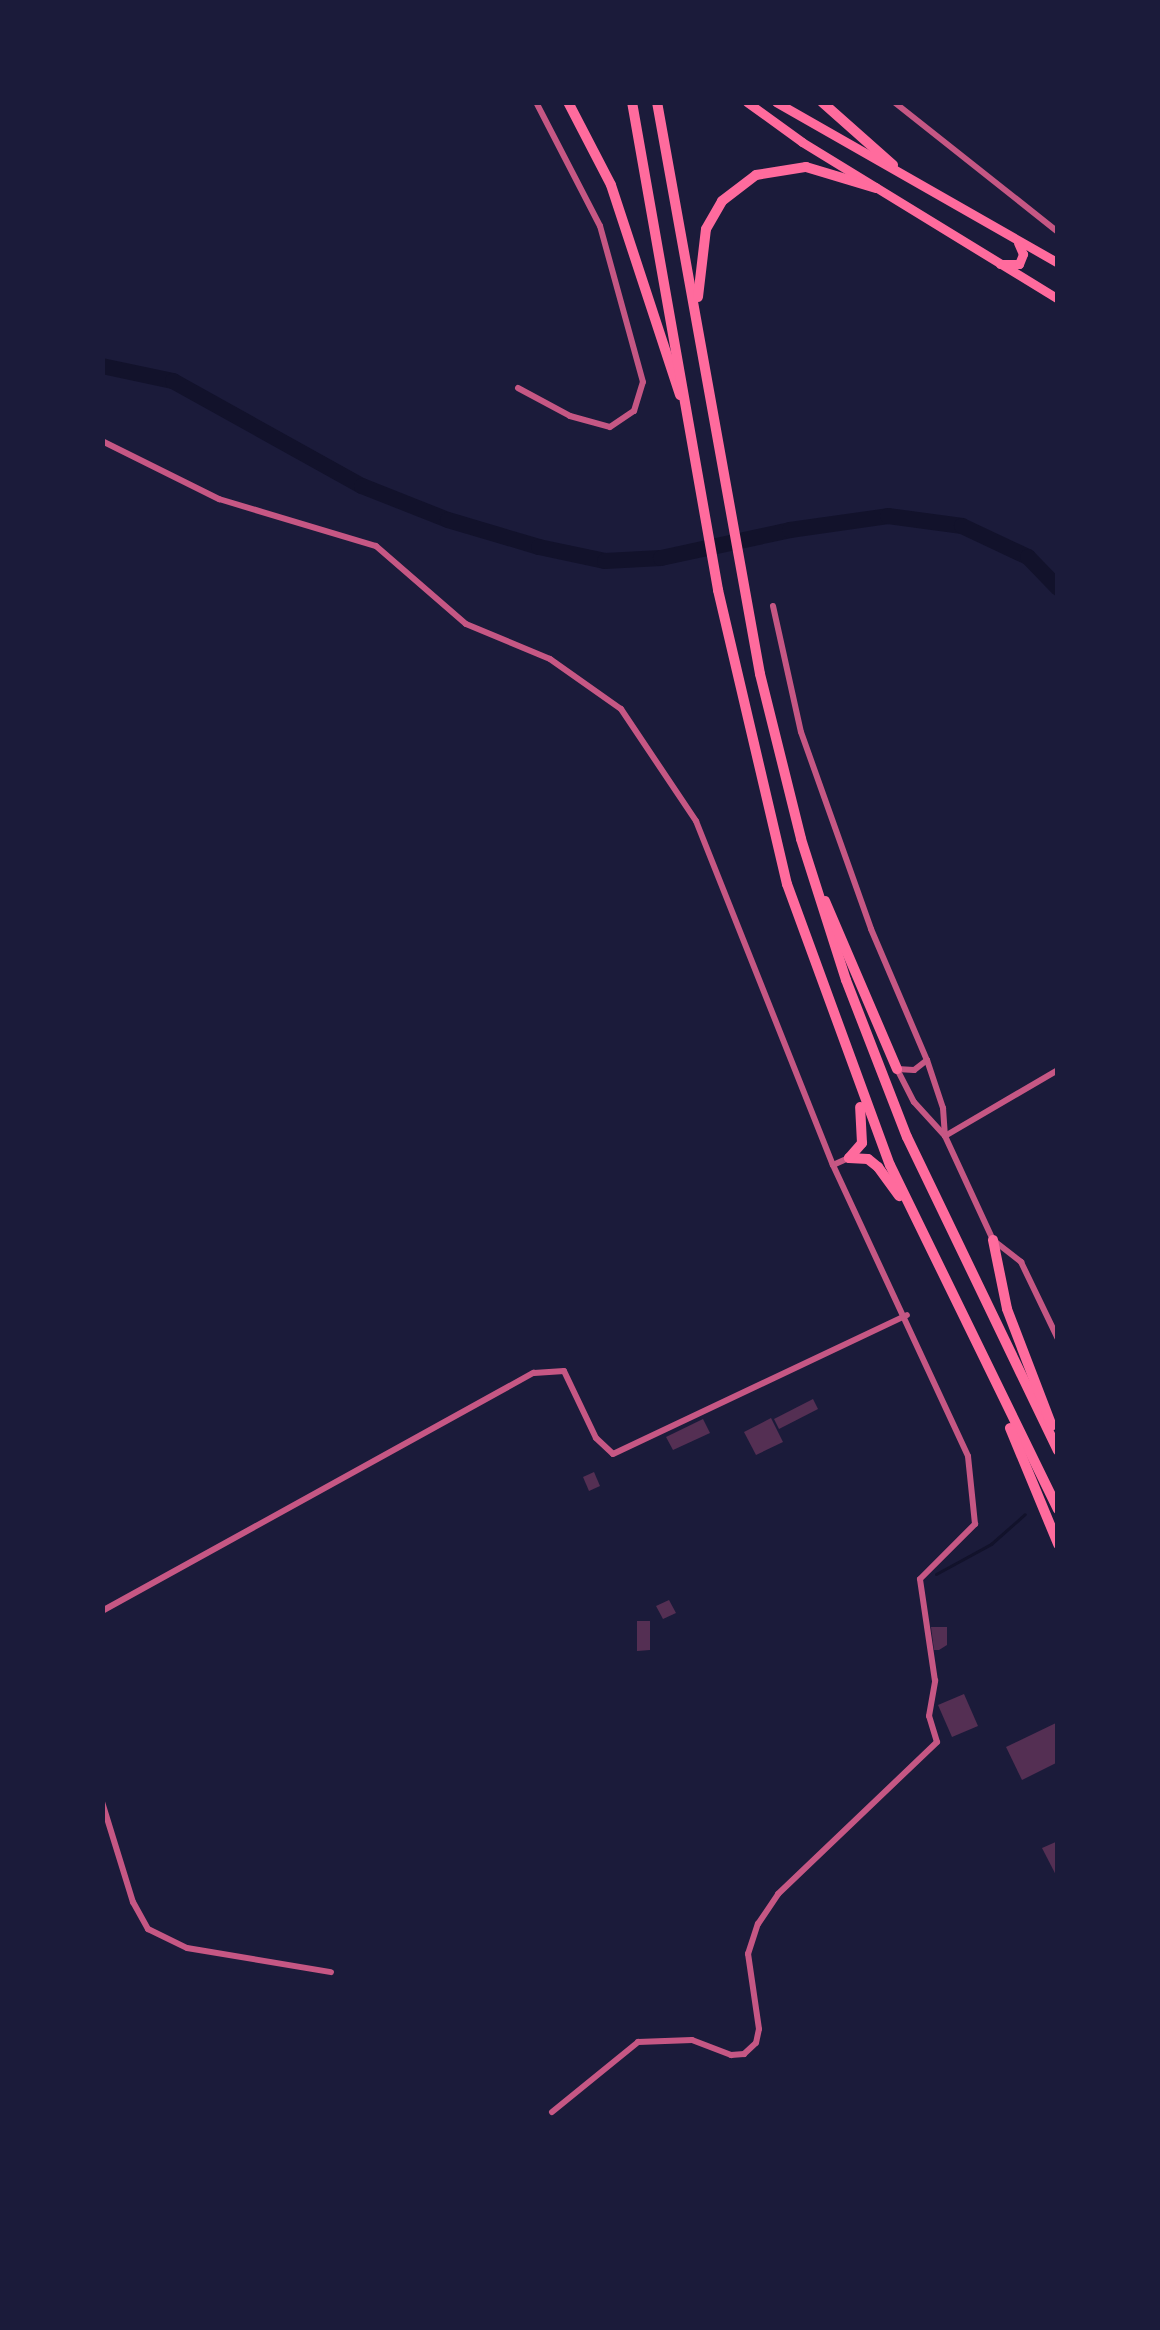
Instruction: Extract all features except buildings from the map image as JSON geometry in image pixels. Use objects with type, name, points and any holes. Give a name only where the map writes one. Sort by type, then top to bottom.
[{"type":"highway","points":[[568,102],[611,185],[689,414]]},
{"type":"highway","points":[[632,102],[718,590],[787,884],[855,1081],[977,1347],[1058,1509]]},
{"type":"highway","points":[[658,102],[744,586],[800,838],[846,980],[907,1137],[1058,1451]]},
{"type":"highway","points":[[747,102],[876,188],[1058,299]]},
{"type":"highway","points":[[776,102],[1058,262]]},
{"type":"highway","points":[[822,102],[893,165]]},
{"type":"highway","points":[[696,306],[706,229],[722,201],[743,183],[794,166],[823,169],[876,188]]},
{"type":"highway","points":[[995,262],[1018,264],[1023,250],[1015,238]]},
{"type":"highway","points":[[800,838],[896,1069]]},
{"type":"highway","points":[[855,1081],[864,1131],[849,1158],[868,1159],[878,1166],[922,1230]]},
{"type":"highway","points":[[994,1240],[1007,1309],[1058,1440]]},
{"type":"highway","points":[[977,1347],[1058,1544]]},
{"type":"street","points":[[518,388],[570,416],[610,427],[634,411],[643,382],[600,226],[536,102]]},
{"type":"street","points":[[895,102],[1058,232]]},
{"type":"street","points":[[102,441],[219,499],[376,546],[466,624],[550,659],[620,710],[695,821],[833,1165],[907,1315],[968,1456],[975,1524],[920,1579],[935,1682],[928,1703],[935,1748],[778,1894],[758,1924],[748,1954],[759,2029],[756,2044],[744,2054],[731,2055],[692,2041],[638,2042],[551,2112]]},
{"type":"street","points":[[773,606],[801,732],[871,929],[927,1060],[943,1108],[945,1136]]},
{"type":"street","points":[[896,1069],[914,1070],[927,1060]]},
{"type":"street","points":[[896,1069],[914,1102],[945,1136],[994,1240],[1021,1262],[1058,1339]]},
{"type":"street","points":[[945,1136],[1058,1070]]},
{"type":"street","points":[[833,1165],[849,1158]]},
{"type":"street","points":[[102,1611],[534,1373],[564,1371],[596,1438],[613,1454],[907,1315]]},
{"type":"street","points":[[102,1802],[133,1902],[148,1928],[187,1948],[332,1972]]},
{"type":"waterway","points":[[102,366],[173,381],[362,486],[448,520],[539,547],[605,561],[661,558],[790,530],[888,516],[962,526],[1028,557],[1058,588]]},
{"type":"waterway","points":[[936,1574],[991,1544],[1025,1514]]}]
